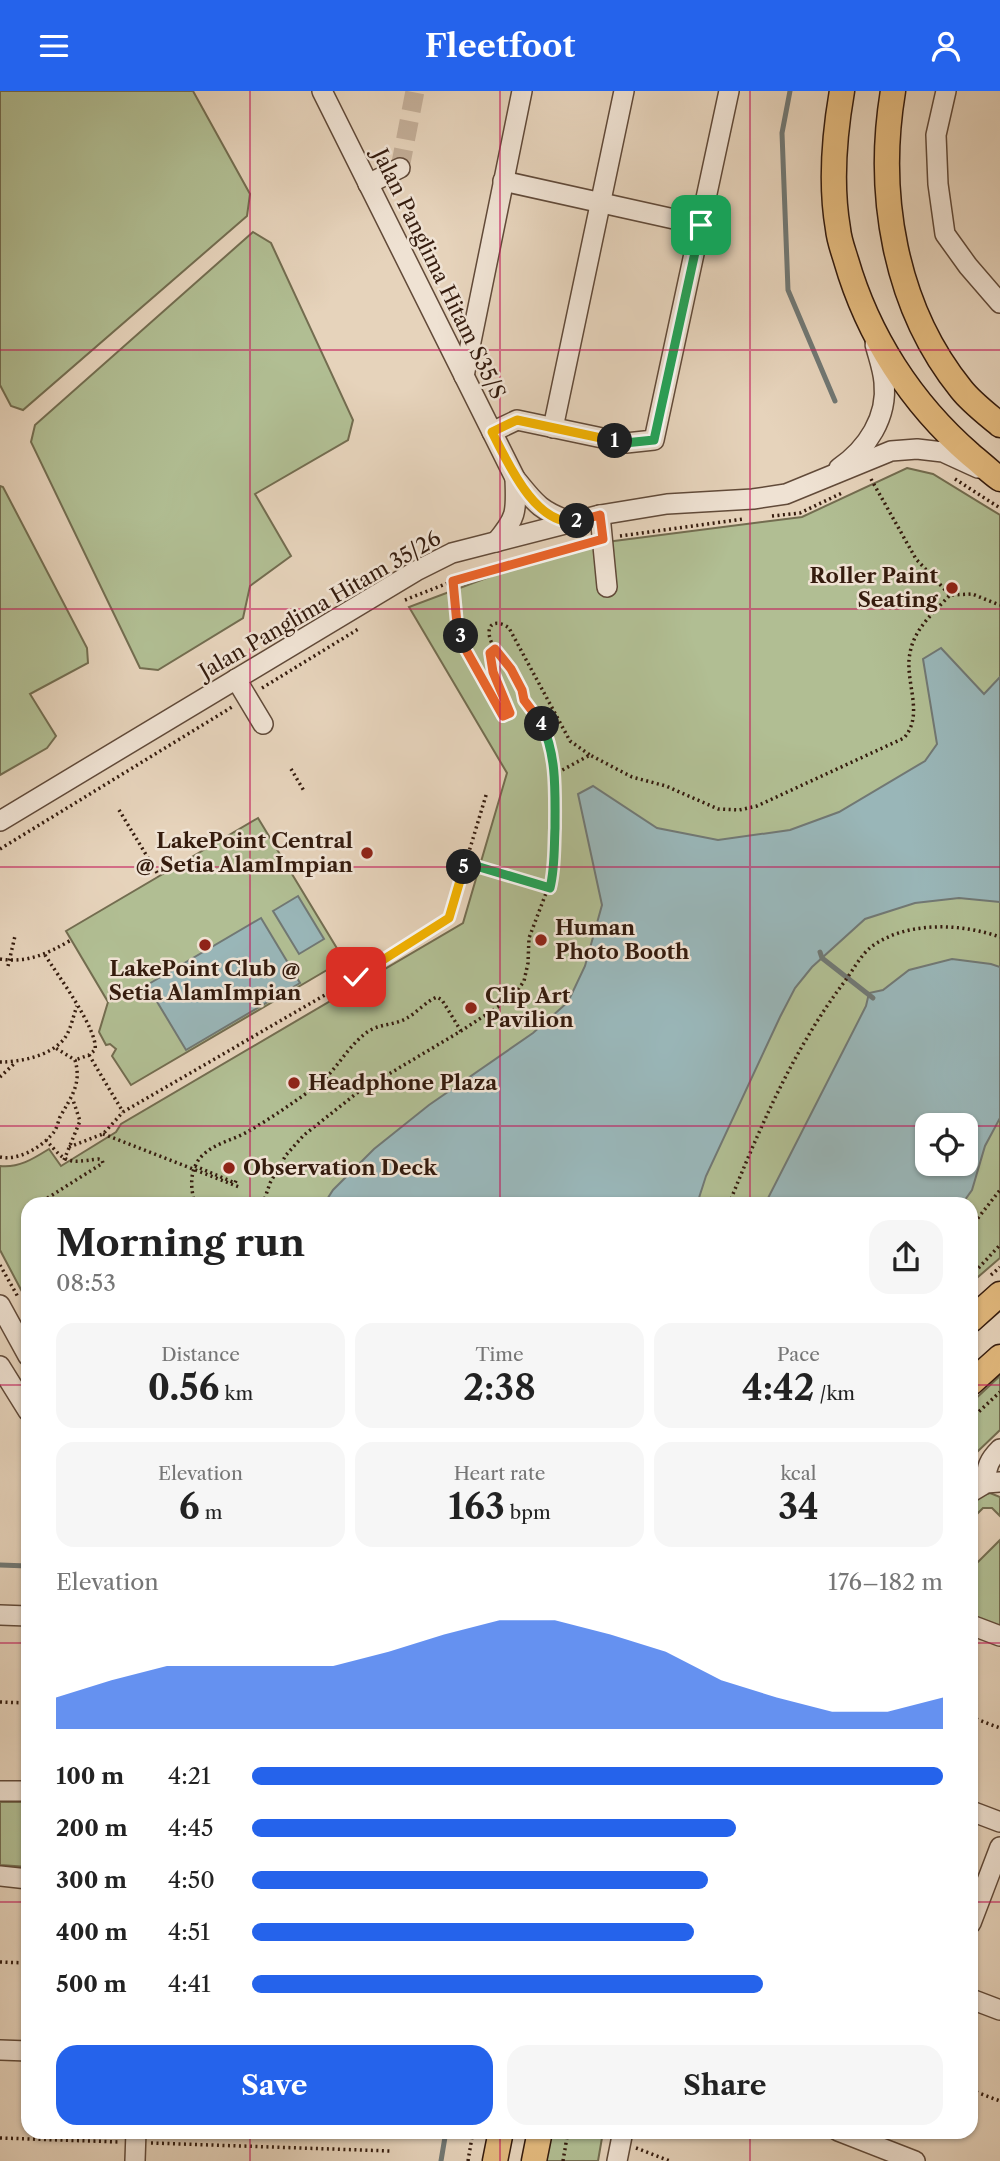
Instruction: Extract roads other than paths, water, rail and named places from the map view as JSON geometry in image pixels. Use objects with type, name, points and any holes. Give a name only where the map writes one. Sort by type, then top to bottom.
[{"type":"main road","points":[[842,91],[835,133],[835,207],[838,232],[853,283],[871,329],[902,379],[943,431],[998,478]]},
{"type":"main road","points":[[892,91],[887,171],[890,217],[897,257],[907,290],[937,354],[962,391],[1000,425]]},
{"type":"main road","points":[[978,1314],[1000,1294]]},
{"type":"main road","points":[[978,1377],[1000,1357]]},
{"type":"main road","points":[[495,2161],[499,2139]]},
{"type":"main road","points":[[534,2161],[538,2139]]},
{"type":"street","name":"Jalan Panglima Hitam S35/S","points":[[322,91],[515,478],[534,502],[548,513],[573,522]]},
{"type":"street","points":[[464,376],[522,91]]},
{"type":"street","points":[[553,428],[624,91]]},
{"type":"street","points":[[492,432],[517,420],[625,443],[654,440],[729,91]]},
{"type":"street","points":[[946,91],[936,135],[938,184],[945,234],[968,266],[999,300]]},
{"type":"street","points":[[368,184],[400,168]]},
{"type":"street","points":[[503,181],[701,225]]},
{"type":"street","name":"Jalan Panglima Hitam 35/26","points":[[815,484],[849,460],[868,441],[880,419],[885,383],[871,329]]},
{"type":"street","name":"Jalan Panglima Hitam 35/26","points":[[0,821],[416,571],[452,553],[600,515],[667,504],[753,499],[786,494],[891,451],[917,449],[943,452],[998,478]]},
{"type":"street","name":"Jalan Panglima Hitam S35/S","points":[[496,542],[512,522],[516,508],[515,478]]},
{"type":"street","points":[[600,515],[607,587]]},
{"type":"street","points":[[236,679],[263,724]]},
{"type":"street","points":[[0,1305],[21,1343]]},
{"type":"street","points":[[0,1366],[21,1400]]},
{"type":"street","points":[[986,1486],[986,1469],[990,1459],[1000,1449]]},
{"type":"street","points":[[0,1615],[21,1616]]},
{"type":"street","points":[[978,1628],[1000,1636]]},
{"type":"street","points":[[0,1791],[21,1791]]},
{"type":"street","points":[[978,1814],[1000,1822]]},
{"type":"street","points":[[978,1905],[1000,1847]]},
{"type":"street","points":[[0,1876],[21,1878]]},
{"type":"street","points":[[978,2002],[1000,2010]]},
{"type":"street","points":[[0,2050],[21,2051]]},
{"type":"street","points":[[135,2139],[135,2161]]},
{"type":"street","points":[[617,2161],[627,2139]]},
{"type":"street","points":[[862,2139],[915,2161]]},
{"type":"water","points":[[941,648],[984,694],[1000,677],[1000,902],[959,898],[915,903],[865,919],[812,967],[795,988],[780,1017],[706,1176],[699,1197],[328,1197],[374,1149],[429,1105],[533,1033],[568,1002],[585,966],[602,905],[578,794],[593,786],[657,828],[718,840],[790,830],[839,812],[925,761],[937,744],[923,659]]},
{"type":"water","points":[[298,896],[324,939],[299,954],[273,911]]},
{"type":"water","points":[[261,918],[300,983],[186,1050],[147,985]]},
{"type":"water","points":[[952,959],[1000,967],[1000,1118],[985,1146],[978,1170],[978,1113],[915,1113],[915,1176],[976,1176],[972,1190],[967,1197],[769,1197],[866,1006],[869,993],[883,990],[909,970]]},
{"type":"waterway","points":[[790,91],[782,133],[788,290],[835,401]]},
{"type":"waterway","points":[[820,952],[822,958],[873,998]]},
{"type":"waterway","points":[[0,1565],[21,1566]]},
{"type":"waterway","points":[[441,2161],[445,2139]]},
{"type":"tunnel","points":[[400,168],[415,91]]},
{"type":"place","name":"Roller Paint Seating","points":[[952,588]]},
{"type":"place","name":"LakePoint Central @ Setia AlamImpian","points":[[367,853]]},
{"type":"place","name":"Human Photo Booth","points":[[541,940]]},
{"type":"place","name":"LakePoint Club @ Setia AlamImpian","points":[[205,945]]},
{"type":"place","name":"Clip Art Pavilion","points":[[471,1008]]},
{"type":"place","name":"Headphone Plaza","points":[[294,1083]]},
{"type":"place","name":"Observation Deck","points":[[229,1168]]}]
